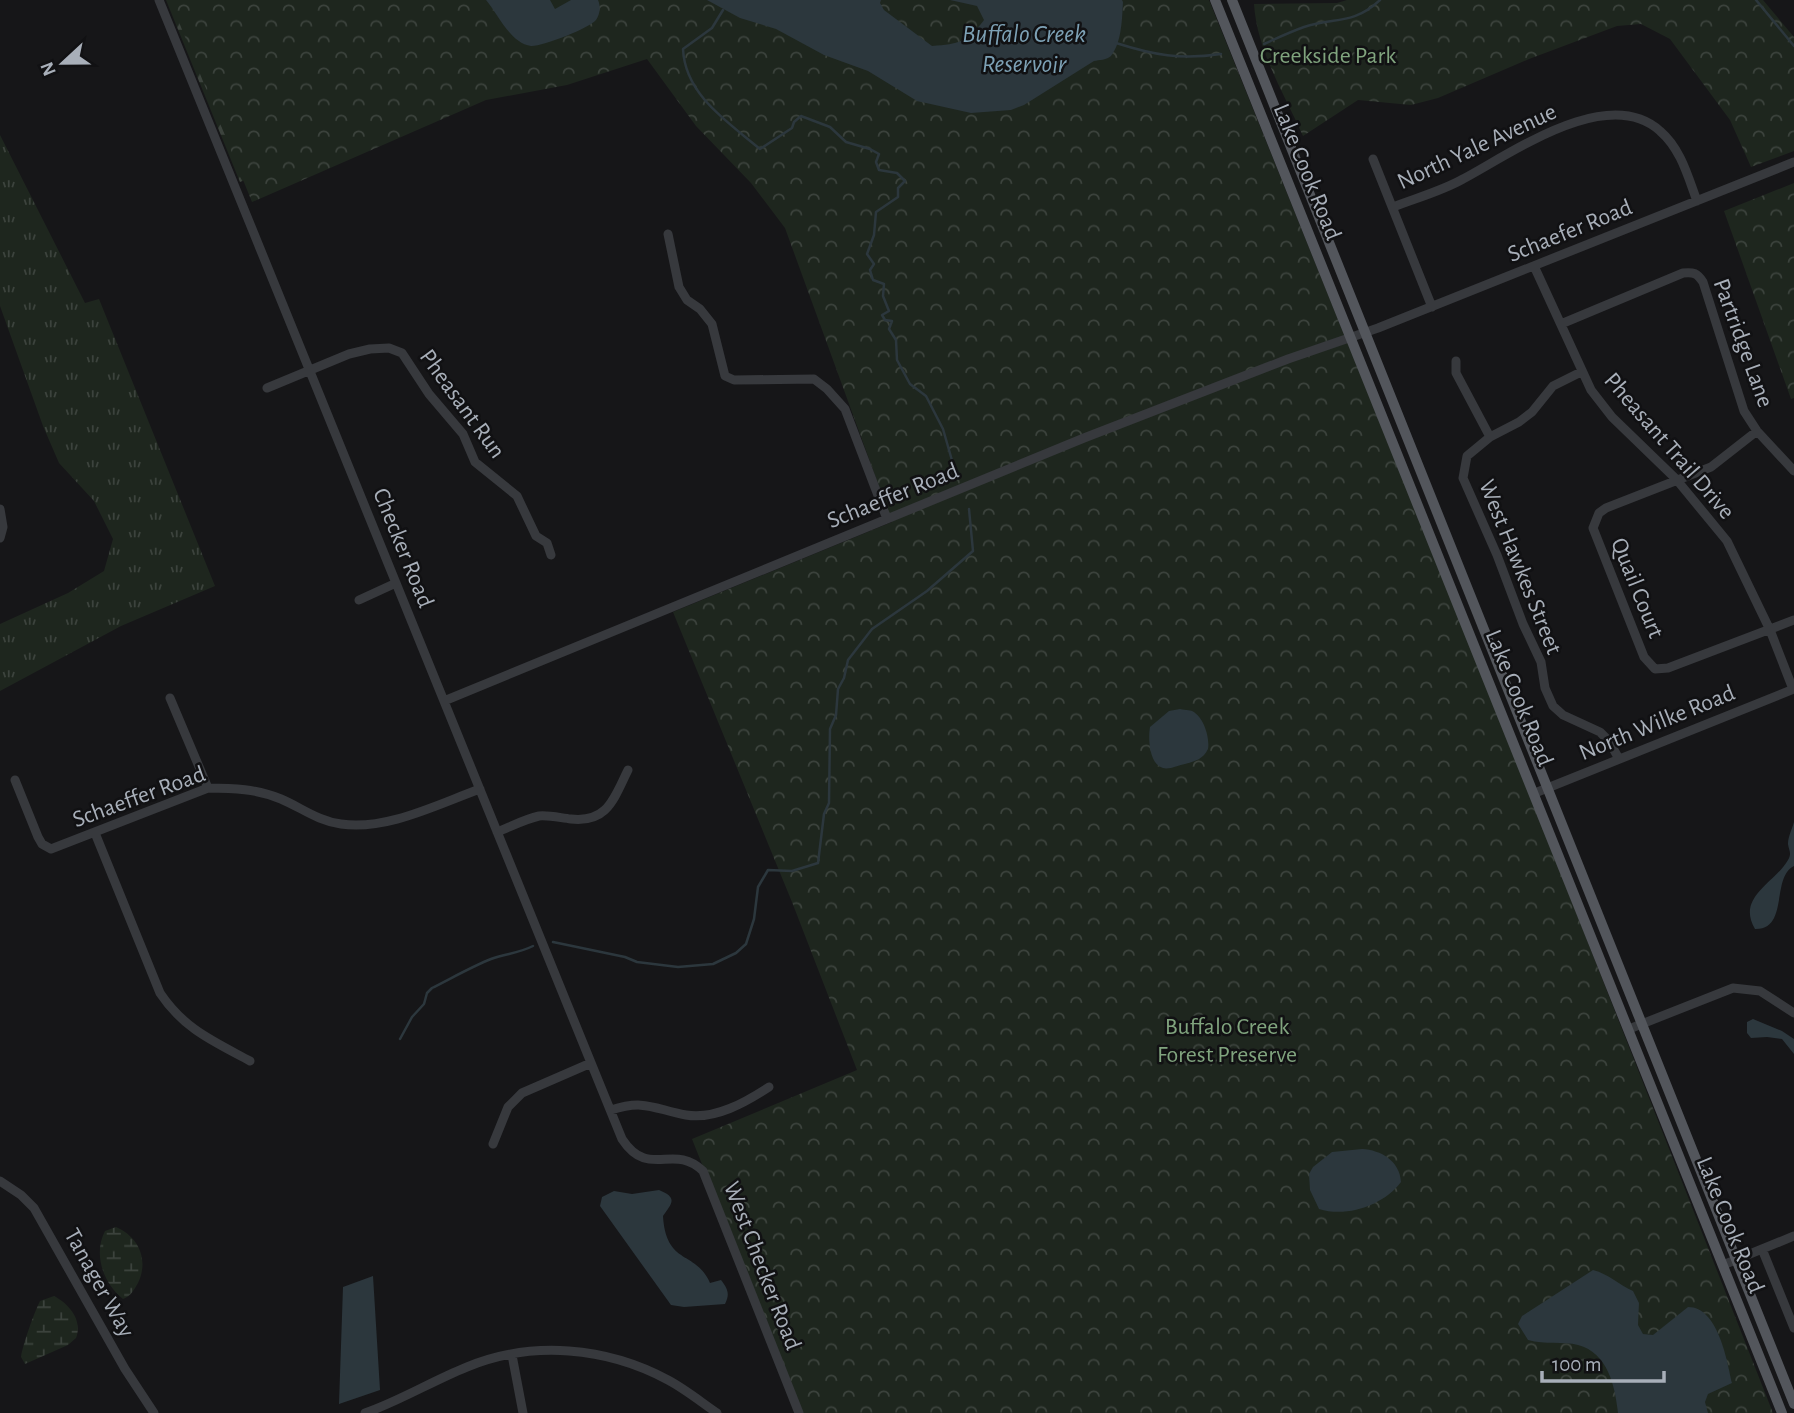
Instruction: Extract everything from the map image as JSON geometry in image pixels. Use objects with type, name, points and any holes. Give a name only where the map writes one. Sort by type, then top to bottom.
[{"type":"main road","name":"Lake Cook Road","points":[[1216,0],[1549,788],[1794,1404]]},
{"type":"main road","name":"Lake Cook Road","points":[[1232,0],[1535,793],[1782,1413]]},
{"type":"street","name":"Checker Road","points":[[159,0],[611,1110]]},
{"type":"street","name":"North Yale Avenue","points":[[1393,207],[1461,181],[1543,135],[1609,115],[1641,118],[1660,130],[1678,151],[1697,201]]},
{"type":"street","points":[[1373,159],[1432,307]]},
{"type":"street","name":"Schaefer Road","points":[[1359,335],[1794,162]]},
{"type":"street","points":[[668,234],[679,287],[687,300],[701,309],[712,324],[724,376],[734,380],[814,379],[827,388],[845,409],[887,519]]},
{"type":"street","name":"Pheasant Trail Drive","points":[[1534,266],[1591,390],[1612,417],[1676,479],[1727,541],[1770,630],[1793,689]]},
{"type":"street","name":"Partridge Lane","points":[[1561,324],[1693,272],[1703,282],[1744,411],[1757,431],[1794,471]]},
{"type":"street","name":"Schaeffer Road","points":[[444,701],[1121,424],[1288,359],[1359,335]]},
{"type":"street","name":"Pheasant Run","points":[[267,388],[349,354],[388,348],[402,353],[429,394],[463,434],[475,462],[517,496],[532,528],[537,536],[547,543],[551,555]]},
{"type":"street","points":[[1456,361],[1456,373],[1490,437]]},
{"type":"street","name":"West Hawkes Street","points":[[1581,372],[1553,386],[1532,412],[1490,437],[1467,456],[1462,478],[1541,662],[1545,688],[1553,706],[1563,715],[1600,732],[1609,741],[1619,759]]},
{"type":"street","points":[[1676,479],[1710,467],[1757,431]]},
{"type":"street","name":"Quail Court","points":[[1676,479],[1606,508],[1596,519],[1593,528],[1644,657],[1655,669],[1668,668],[1770,630]]},
{"type":"street","points":[[0,509],[3,527],[0,538]]},
{"type":"street","points":[[359,600],[396,583]]},
{"type":"street","points":[[1770,630],[1794,620]]},
{"type":"street","name":"North Wilke Road","points":[[1535,793],[1793,689]]},
{"type":"street","points":[[170,698],[208,788]]},
{"type":"street","points":[[497,832],[538,816],[575,820],[596,818],[603,814],[612,801],[628,770]]},
{"type":"street","name":"Schaeffer Road","points":[[15,780],[38,837],[42,844],[51,849],[208,788],[252,790],[281,799],[317,818],[356,825],[383,823],[480,789]]},
{"type":"street","points":[[95,833],[160,993],[167,1004],[199,1034],[250,1061]]},
{"type":"street","points":[[1629,1029],[1733,988],[1760,991],[1794,1013]]},
{"type":"street","points":[[493,1144],[508,1107],[522,1093],[591,1063]]},
{"type":"street","points":[[611,1110],[641,1103],[687,1115],[706,1115],[752,1098],[769,1087]]},
{"type":"street","name":"West Checker Road","points":[[611,1110],[622,1139],[634,1154],[646,1160],[690,1160],[703,1171],[799,1413]]},
{"type":"street","name":"Tanager Way","points":[[0,1181],[34,1208],[125,1369],[154,1413]]},
{"type":"street","points":[[1723,1265],[1794,1236]]},
{"type":"street","points":[[1762,1249],[1794,1328]]},
{"type":"street","points":[[365,1413],[467,1367],[531,1351],[570,1351],[624,1361],[666,1379],[717,1413]]},
{"type":"street","points":[[512,1355],[523,1413]]},
{"type":"green space","points":[[166,0],[181,0],[252,177],[240,182]]},
{"type":"green space","name":"Buffalo Creek Forest Preserve","points":[[170,0],[1209,0],[1522,775],[1773,1413],[801,1413],[692,1139],[857,1070],[792,902],[673,612],[892,522],[785,228],[751,183],[696,126],[647,59],[567,85],[486,100],[252,202]]},
{"type":"green space","name":"Creekside Park","points":[[1347,0],[1763,0],[1794,37],[1794,151],[1751,167],[1730,120],[1670,39],[1641,24],[1617,26],[1529,59],[1438,98],[1411,105],[1358,100],[1303,136],[1266,55],[1254,4],[1337,3]]},
{"type":"green space","points":[[0,135],[85,303],[99,299],[215,586],[121,626],[0,691],[0,624],[68,593],[104,571],[113,539],[94,501],[59,463],[0,306]]},
{"type":"green space","points":[[1794,183],[1794,398],[1791,399],[1724,211]]},
{"type":"green space","points":[[116,1227],[131,1237],[142,1258],[138,1283],[123,1299],[105,1277],[100,1258],[105,1231]]},
{"type":"green space","points":[[54,1296],[65,1303],[73,1313],[78,1325],[76,1338],[68,1345],[25,1364],[21,1357],[22,1351],[40,1301]]},
{"type":"water","points":[[486,0],[550,0],[555,9],[571,0],[598,0],[600,10],[596,20],[585,28],[531,46],[511,34]]},
{"type":"water","name":"Buffalo Creek Reservoir","points":[[707,0],[881,0],[884,10],[932,46],[962,40],[973,33],[984,20],[977,6],[950,0],[1123,2],[1119,37],[1111,56],[1094,61],[1024,105],[1011,110],[971,113],[917,101],[868,71],[824,55],[776,29],[740,18]]},
{"type":"water","points":[[1169,711],[1191,711],[1200,718],[1207,734],[1208,749],[1196,761],[1163,768],[1158,766],[1152,756],[1150,727]]},
{"type":"water","points":[[1794,822],[1794,866],[1783,881],[1772,921],[1765,927],[1755,929],[1750,918],[1750,908],[1760,891],[1788,860],[1788,841]]},
{"type":"water","points":[[1753,1019],[1794,1039],[1794,1054],[1782,1039],[1751,1038],[1747,1033],[1747,1022]]},
{"type":"water","points":[[1362,1149],[1388,1158],[1397,1168],[1401,1182],[1385,1197],[1364,1208],[1341,1212],[1319,1209],[1310,1190],[1309,1174],[1313,1167],[1332,1152]]},
{"type":"water","points":[[659,1190],[671,1199],[671,1205],[663,1216],[670,1243],[704,1273],[710,1283],[721,1280],[728,1292],[725,1304],[684,1307],[671,1305],[600,1206],[602,1197],[614,1191],[632,1194]]},
{"type":"water","points":[[1593,1270],[1633,1291],[1639,1303],[1638,1325],[1643,1334],[1653,1335],[1688,1307],[1698,1309],[1707,1316],[1719,1336],[1732,1383],[1708,1394],[1705,1402],[1708,1413],[1618,1413],[1612,1382],[1596,1355],[1578,1345],[1528,1340],[1518,1324],[1522,1316]]},
{"type":"water","points":[[373,1276],[380,1390],[339,1404],[343,1287]]},
{"type":"waterway","points":[[1264,44],[1304,27],[1353,17],[1380,0]]},
{"type":"waterway","points":[[1756,0],[1794,46]]},
{"type":"waterway","points":[[723,10],[712,28],[683,49],[691,80],[722,118],[760,149],[792,128],[801,116],[830,127],[846,142],[879,154],[876,162],[879,170],[897,173],[905,181],[898,188],[898,197],[876,212],[874,235],[867,254],[874,264],[870,270],[873,280],[884,284],[883,296],[889,311],[882,315],[885,320],[892,321],[889,329],[896,340],[897,360],[910,384],[926,396],[943,429],[957,478]]},
{"type":"waterway","points":[[1116,43],[1167,55],[1221,54]]},
{"type":"waterway","points":[[553,942],[637,962],[678,967],[713,964],[736,953],[746,944],[754,919],[758,887],[768,870],[792,871],[818,863],[824,814],[829,803],[830,729],[836,715],[838,689],[848,660],[872,629],[927,591],[973,551],[969,509]]},
{"type":"waterway","points":[[400,1039],[432,988],[491,959],[533,946]]}]
